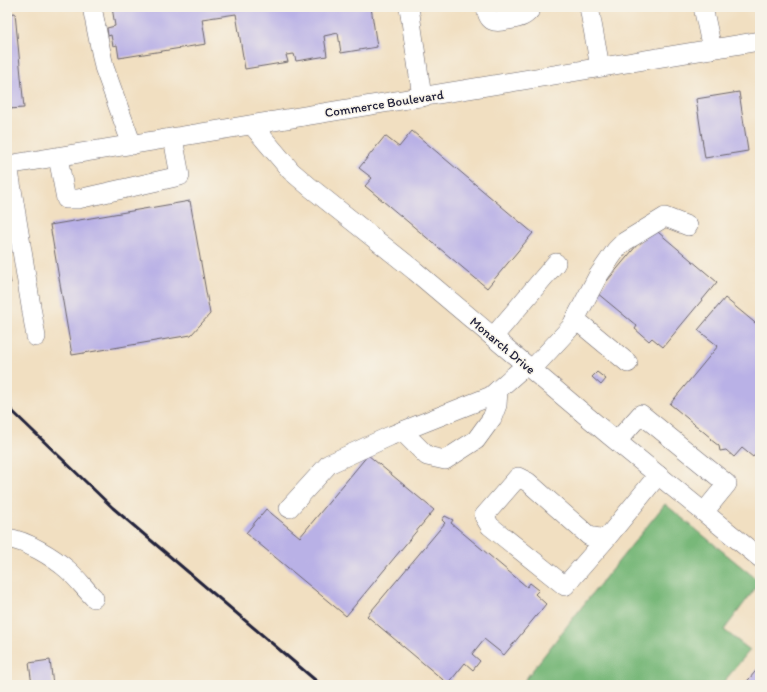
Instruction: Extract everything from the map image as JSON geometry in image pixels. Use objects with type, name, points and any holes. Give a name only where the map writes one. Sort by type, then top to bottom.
[{"type":"street","points":[[92,7],[104,67],[132,145]]},
{"type":"street","points":[[409,7],[422,97]]},
{"type":"street","points":[[486,7],[487,14],[491,20],[498,22],[521,18],[528,13],[532,7]]},
{"type":"street","points":[[589,7],[600,67]]},
{"type":"street","points":[[703,7],[712,49]]},
{"type":"street","name":"Commerce Boulevard","points":[[8,165],[760,41]]},
{"type":"street","name":"Monarch Drive","points":[[252,125],[291,171],[415,271],[617,441],[760,558]]},
{"type":"street","points":[[58,157],[66,199],[78,199],[180,176],[173,138]]},
{"type":"street","points":[[8,165],[36,337]]},
{"type":"street","points":[[289,508],[329,464],[402,431],[491,396],[529,367],[571,327],[598,276],[616,250],[624,242],[665,217],[688,226]]},
{"type":"street","points":[[493,337],[556,263]]},
{"type":"street","points":[[575,319],[628,363]]},
{"type":"street","points":[[402,431],[427,456],[446,460],[476,440],[492,418],[497,405],[498,390]]},
{"type":"street","points":[[617,441],[642,414],[727,484],[704,512]]},
{"type":"street","points":[[606,539],[589,536],[528,482],[518,477],[484,516],[490,526],[565,586],[606,539],[658,475]]},
{"type":"street","points":[[7,538],[16,539],[42,552],[68,570],[94,598]]},
{"type":"green space","points":[[665,504],[760,582],[724,630],[750,650],[721,685],[521,685],[588,599]]},
{"type":"building","points":[[112,7],[371,7],[377,47],[341,53],[338,33],[324,36],[327,56],[296,61],[294,54],[286,55],[288,62],[245,69],[236,14],[202,19],[206,44],[119,58],[117,45],[113,46],[111,35],[108,36],[107,28],[115,26]]},
{"type":"building","points":[[15,13],[24,108],[7,109],[7,14]]},
{"type":"building","points":[[739,92],[748,151],[705,158],[696,99]]},
{"type":"building","points":[[412,131],[533,233],[487,288],[365,186],[372,178],[359,168],[385,136],[399,147]]},
{"type":"building","points":[[190,201],[210,314],[191,335],[72,355],[50,225]]},
{"type":"building","points":[[652,227],[717,282],[663,347],[652,338],[649,341],[635,329],[637,326],[597,293]]},
{"type":"building","points":[[7,267],[11,283],[7,284]]},
{"type":"building","points":[[725,298],[760,327],[760,448],[753,457],[742,448],[734,457],[726,450],[720,451],[719,446],[710,439],[711,438],[670,404],[718,346],[698,330]]},
{"type":"building","points":[[597,372],[606,379],[601,385],[592,377]]},
{"type":"building","points":[[368,455],[434,510],[346,616],[246,533],[266,509],[300,537]]},
{"type":"building","points":[[445,516],[453,520],[451,523],[527,587],[530,583],[539,590],[535,594],[546,604],[504,655],[484,639],[472,654],[480,661],[473,670],[465,663],[448,684],[367,616],[445,523],[442,520]]},
{"type":"building","points":[[50,660],[53,685],[32,685],[29,663]]},
{"type":"building","points":[[760,666],[760,685],[744,685]]},
{"type":"railway","points":[[7,406],[113,508],[321,685]]}]
